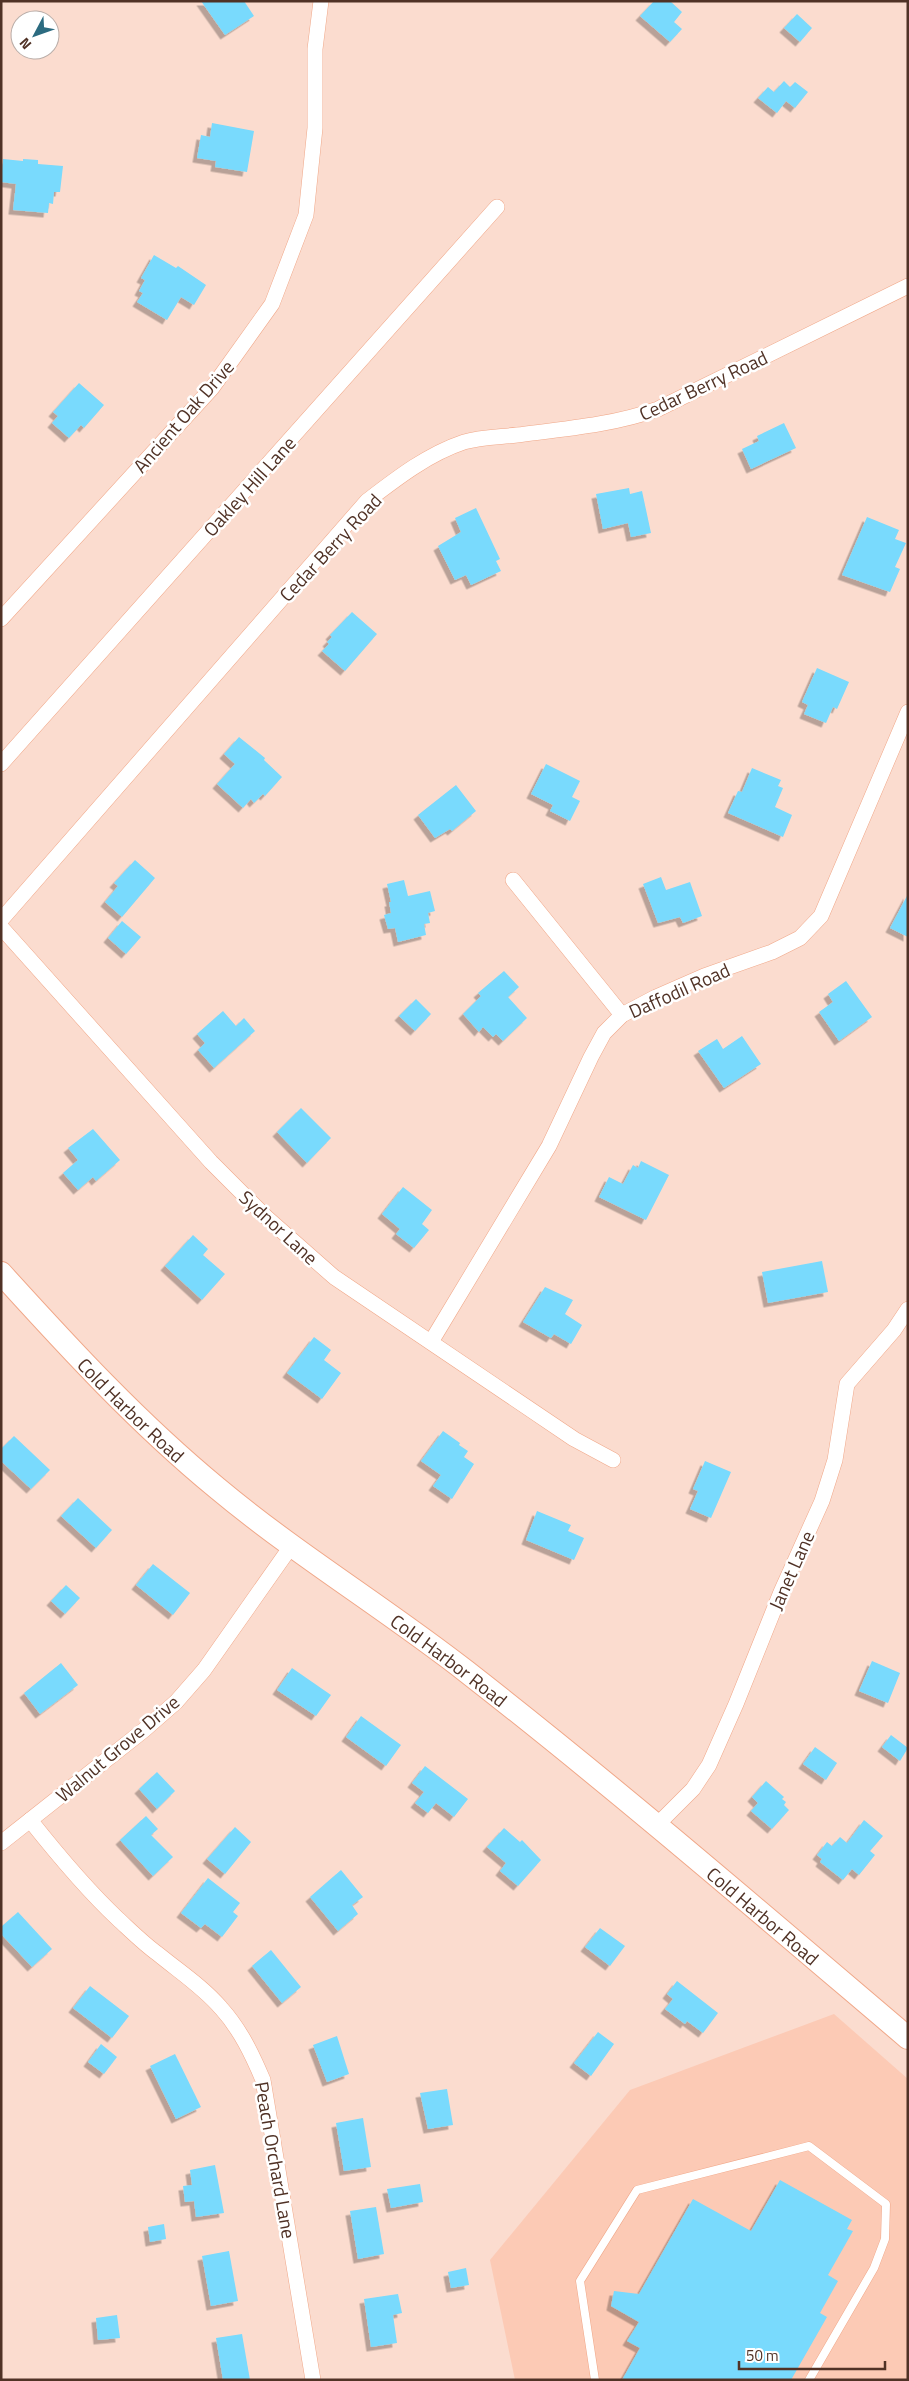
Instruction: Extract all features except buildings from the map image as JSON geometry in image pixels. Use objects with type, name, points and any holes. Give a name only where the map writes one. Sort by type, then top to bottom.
[{"type":"main road","name":"Cold Harbor Road","points":[[1,1273],[109,1389],[174,1452],[219,1490],[292,1546],[464,1670],[566,1750],[908,2038]]},
{"type":"street","name":"Ancient Oak Drive","points":[[1,619],[212,388],[272,304],[306,215],[315,128],[315,49],[321,1]]},
{"type":"street","name":"Oakley Hill Lane","points":[[1,764],[497,207]]},
{"type":"street","name":"Cedar Berry Road","points":[[1,920],[367,501],[392,482],[423,461],[465,442],[589,426],[634,418],[658,409],[908,286]]},
{"type":"street","name":"Daffodil Road","points":[[431,1342],[549,1146],[604,1033],[622,1015],[656,996],[704,976],[772,952],[800,938],[821,916],[908,712]]},
{"type":"street","points":[[514,880],[622,1015]]},
{"type":"street","name":"Sydnor Lane","points":[[1,927],[211,1162],[266,1217],[334,1277],[574,1439],[613,1460]]},
{"type":"street","name":"Janet Lane","points":[[656,1826],[693,1789],[708,1765],[736,1704],[781,1592],[822,1501],[835,1460],[847,1384],[894,1330],[908,1309]]},
{"type":"street","name":"Walnut Grove Drive","points":[[1,1842],[144,1730],[176,1702],[204,1670],[292,1546]]},
{"type":"street","name":"Peach Orchard Lane","points":[[30,1820],[64,1863],[117,1918],[156,1953],[198,1985],[221,2008],[241,2034],[256,2062],[263,2080],[313,2380]]},
{"type":"lane","points":[[595,2380],[580,2281],[636,2190],[809,2146],[886,2204],[885,2239],[874,2268],[809,2380]]},
{"type":"shaded area","points":[[834,2014],[908,2079],[908,2380],[515,2380],[490,2260],[630,2090]]}]
